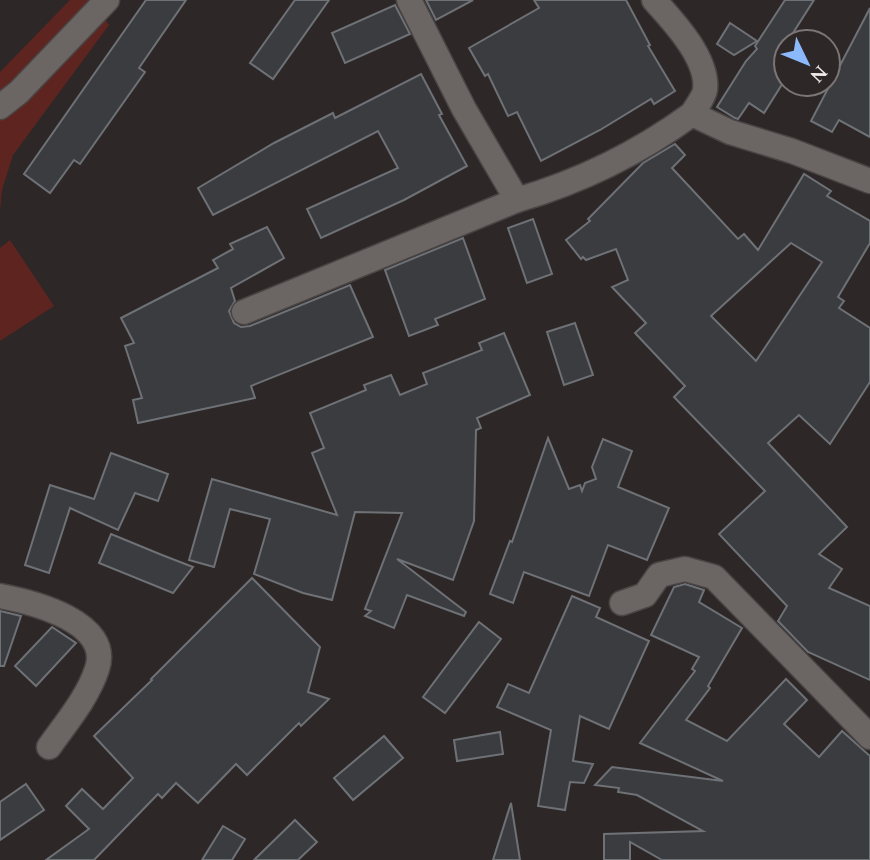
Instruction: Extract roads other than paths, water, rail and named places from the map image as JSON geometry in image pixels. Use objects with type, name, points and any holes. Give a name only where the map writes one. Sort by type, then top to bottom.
[{"type":"street","points":[[0,107],[19,92],[107,0]]},
{"type":"street","points":[[409,0],[464,108],[517,200]]},
{"type":"street","points":[[244,312],[517,200],[558,188],[660,138],[692,114],[705,90],[700,60],[678,27],[654,0]]},
{"type":"street","points":[[692,114],[730,132],[792,151],[870,181]]},
{"type":"street","points":[[622,603],[645,595],[659,575],[685,569],[714,577],[870,737]]},
{"type":"street","points":[[0,596],[64,616],[86,629],[96,641],[99,666],[83,698],[49,747]]}]
